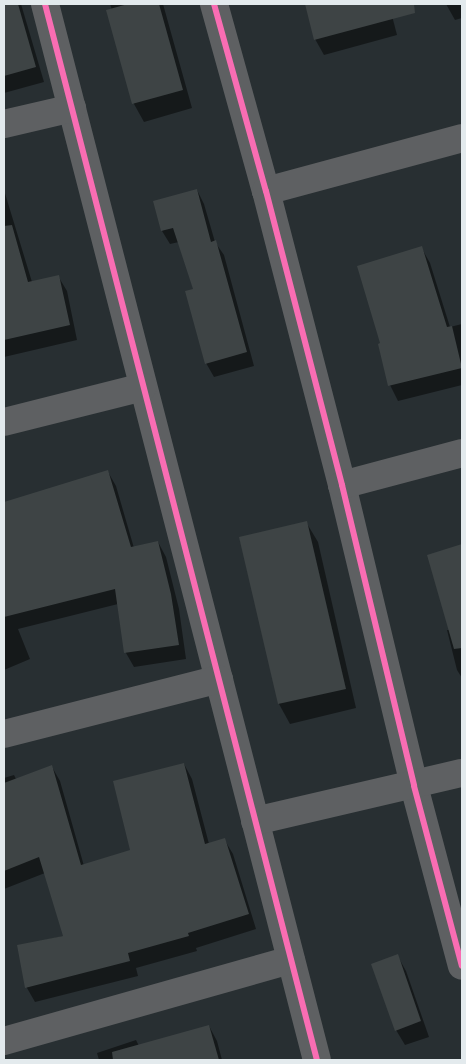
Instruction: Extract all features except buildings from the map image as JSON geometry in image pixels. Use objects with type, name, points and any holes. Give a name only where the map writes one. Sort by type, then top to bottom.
[{"type":"street","points":[[45,4],[317,1060]]},
{"type":"street","points":[[214,4],[266,191],[342,485],[414,786],[462,966]]},
{"type":"street","points":[[4,124],[72,108]]},
{"type":"street","points":[[266,191],[462,138]]},
{"type":"street","points":[[4,422],[143,387]]},
{"type":"street","points":[[342,485],[462,453]]},
{"type":"street","points":[[4,734],[219,679]]},
{"type":"street","points":[[255,821],[462,774]]},
{"type":"street","points":[[4,1041],[291,960]]},
{"type":"cycle path","points":[[45,4],[317,1060]]},
{"type":"cycle path","points":[[214,4],[266,191],[342,485],[414,786],[462,966]]}]
